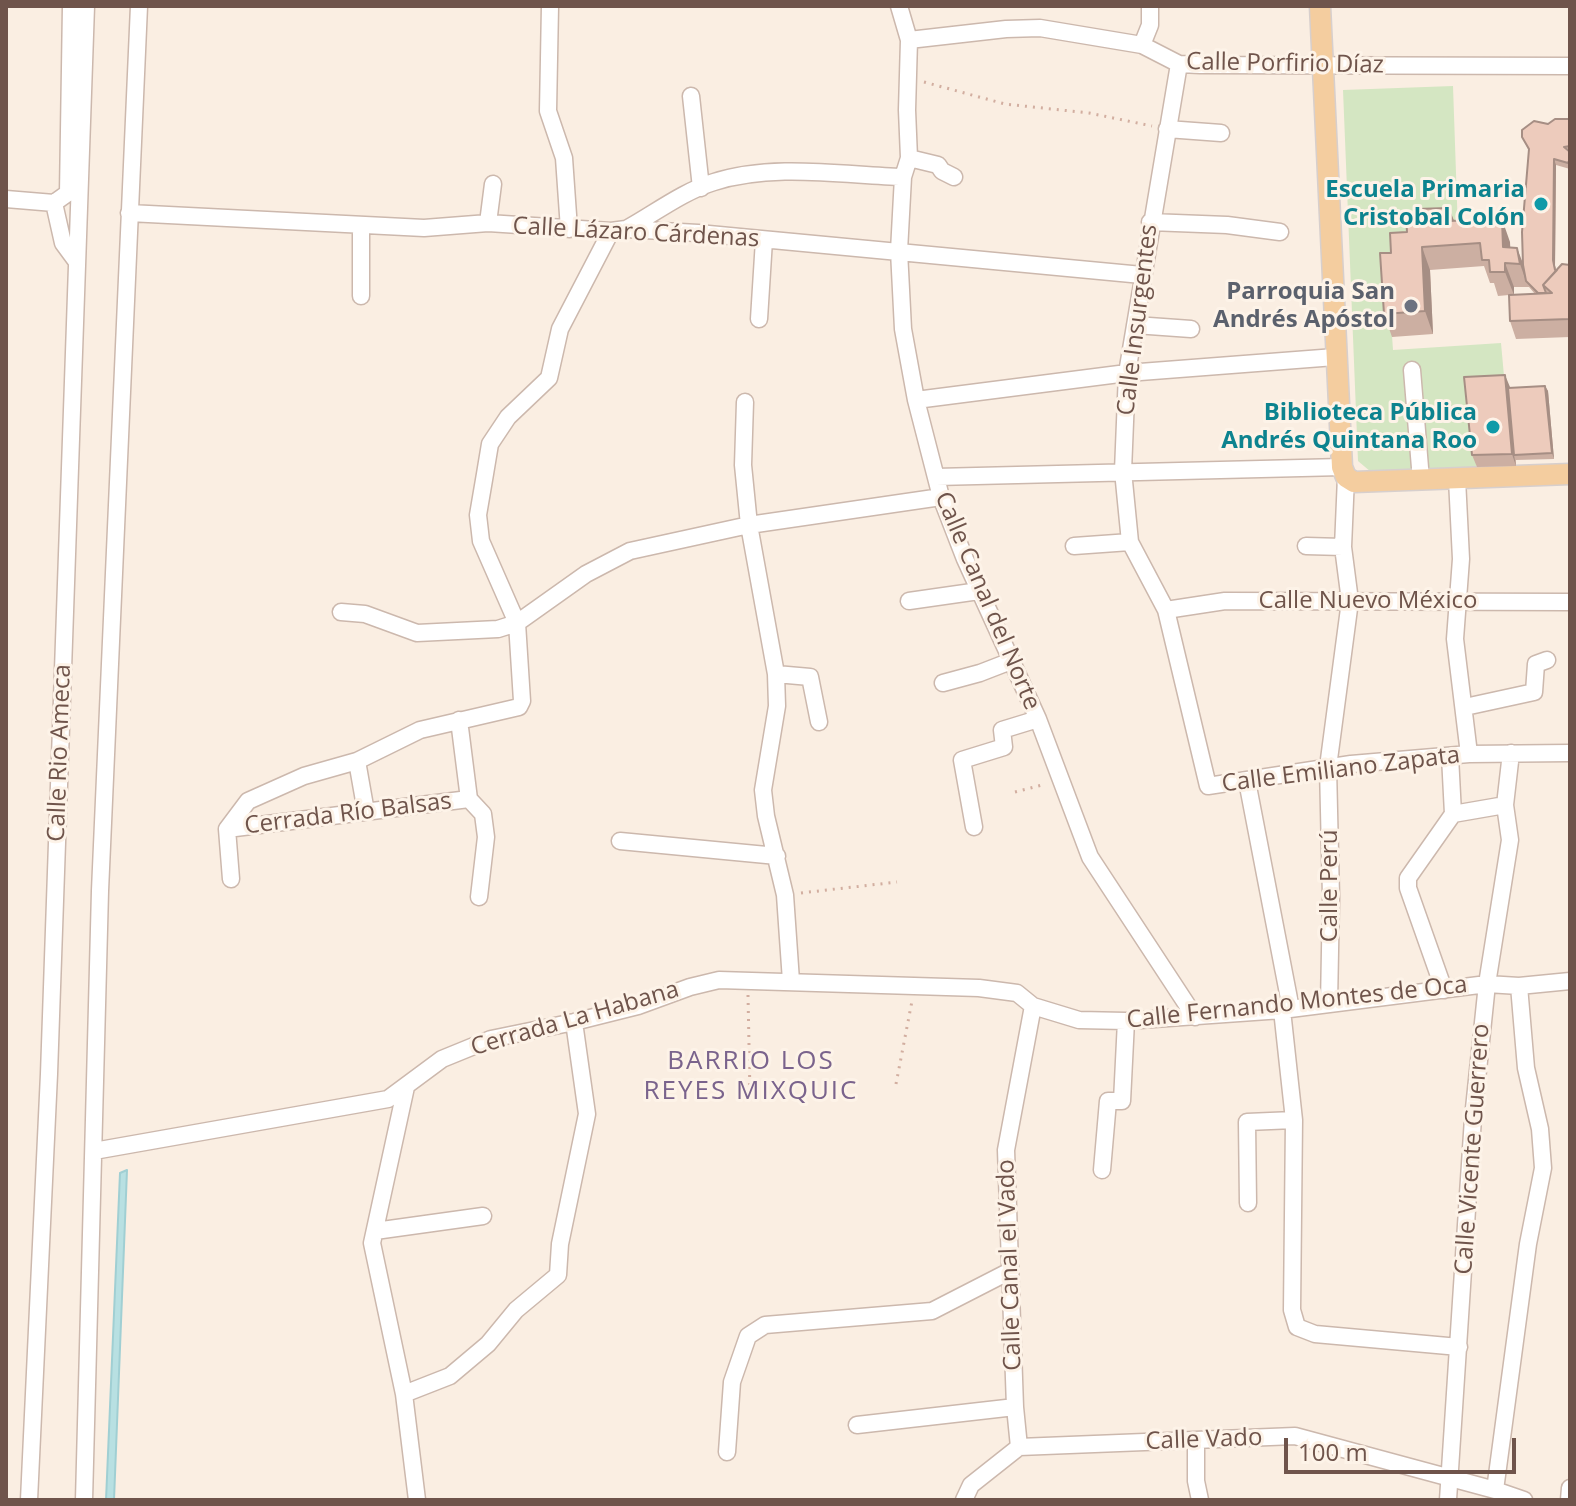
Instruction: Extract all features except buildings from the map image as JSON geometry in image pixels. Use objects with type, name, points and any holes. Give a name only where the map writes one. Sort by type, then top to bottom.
[{"type":"main road","points":[[1320,6],[1335,357],[1344,472],[1354,482],[1570,474]]},
{"type":"street","points":[[6,199],[54,203],[68,193],[71,6]]},
{"type":"street","name":"Calle Rio Ameca","points":[[29,1500],[49,1074],[86,6]]},
{"type":"street","name":"Calle Rio Ameca","points":[[84,1500],[100,891],[139,6]]},
{"type":"street","points":[[550,6],[548,111],[564,158],[569,229]]},
{"type":"street","name":"Calle Canal del Norte","points":[[899,6],[909,40],[909,158],[903,177],[899,251],[903,329],[916,400],[941,497],[979,591],[1038,719],[1090,857],[1195,1017]]},
{"type":"street","points":[[1142,45],[1150,25],[1150,6]]},
{"type":"street","name":"Calle Porfirio Díaz","points":[[909,40],[1040,28],[1142,45],[1179,64],[1570,66]]},
{"type":"street","name":"Calle Insurgentes","points":[[1179,64],[1127,373],[1123,471],[1130,542],[1166,610],[1208,786]]},
{"type":"street","points":[[691,96],[701,188]]},
{"type":"street","points":[[1167,129],[1221,133]]},
{"type":"street","points":[[909,158],[938,165],[954,177]]},
{"type":"street","points":[[231,879],[227,829],[248,801],[304,776],[357,761],[420,730],[519,707],[522,701],[517,623],[481,541],[478,515],[490,444],[508,417],[549,378],[560,329],[619,230],[725,179],[780,172],[903,177]]},
{"type":"street","points":[[488,223],[493,184]]},
{"type":"street","points":[[54,203],[63,243],[77,262]]},
{"type":"street","name":"Calle Lázaro Cárdenas","points":[[129,213],[424,228],[488,223],[698,233],[1142,275]]},
{"type":"street","points":[[1150,222],[1227,225],[1280,232]]},
{"type":"street","points":[[361,225],[361,296]]},
{"type":"street","points":[[759,319],[764,240]]},
{"type":"street","points":[[1135,325],[1191,329]]},
{"type":"street","points":[[916,400],[1127,373],[1335,357]]},
{"type":"street","points":[[1412,370],[1421,480]]},
{"type":"street","points":[[745,402],[743,465],[749,525],[776,674],[777,706],[763,790],[785,895],[791,981]]},
{"type":"street","points":[[936,477],[1123,471],[1344,472]]},
{"type":"street","name":"Calle Perú","points":[[1329,1004],[1331,897],[1328,767],[1350,601],[1343,547],[1344,472]]},
{"type":"street","points":[[1457,479],[1461,559],[1455,639],[1469,754]]},
{"type":"street","points":[[341,612],[365,614],[417,633],[498,629],[517,623],[586,574],[630,551],[749,525],[941,497]]},
{"type":"street","points":[[1074,546],[1130,542]]},
{"type":"street","points":[[1306,546],[1343,547]]},
{"type":"street","points":[[909,601],[979,591]]},
{"type":"street","name":"Calle Nuevo México","points":[[1166,610],[1225,601],[1570,602]]},
{"type":"street","points":[[1465,707],[1534,692],[1536,664],[1547,660]]},
{"type":"street","points":[[943,683],[1011,661]]},
{"type":"street","points":[[776,674],[810,677],[819,722]]},
{"type":"street","points":[[974,827],[962,760],[1004,747],[1002,730],[1038,719]]},
{"type":"street","points":[[459,720],[469,799],[483,814],[486,837],[479,897]]},
{"type":"street","name":"Calle Vicente Guerrero","points":[[1448,1500],[1473,1118],[1487,984],[1510,840],[1505,805],[1511,753]]},
{"type":"street","name":"Calle Emiliano Zapata","points":[[1208,786],[1328,767],[1469,754],[1570,753]]},
{"type":"street","points":[[1444,990],[1408,888],[1408,878],[1453,814],[1450,756]]},
{"type":"street","points":[[357,761],[366,812]]},
{"type":"street","points":[[1247,781],[1287,1009],[1294,1120],[1292,1310],[1297,1327],[1315,1334],[1459,1347]]},
{"type":"street","name":"Cerrada Río Balsas","points":[[227,829],[469,799]]},
{"type":"street","points":[[1453,814],[1505,805]]},
{"type":"street","points":[[620,841],[777,856]]},
{"type":"street","name":"Cerrada La Habana","points":[[406,1087],[442,1059],[491,1039],[638,1006],[719,980],[791,981]]},
{"type":"street","name":"Calle Fernando Montes de Oca","points":[[791,981],[884,987],[979,988],[1017,993],[1033,1006],[1079,1020],[1126,1021],[1287,1009],[1487,984],[1519,986],[1570,981]]},
{"type":"street","points":[[1495,1490],[1528,1244],[1543,1168],[1540,1129],[1526,1068],[1519,986]]},
{"type":"street","name":"Calle Canal el Vado","points":[[1019,1447],[1006,1150],[1033,1006]]},
{"type":"street","points":[[1102,1170],[1108,1101],[1122,1101],[1126,1021]]},
{"type":"street","points":[[404,1394],[450,1376],[488,1344],[516,1310],[558,1275],[560,1244],[587,1114],[574,1022]]},
{"type":"street","points":[[94,1151],[388,1099],[406,1087]]},
{"type":"street","points":[[406,1087],[375,1231],[373,1255],[404,1394],[417,1500]]},
{"type":"street","points":[[1248,1203],[1247,1122],[1294,1120]]},
{"type":"street","points":[[375,1231],[483,1216]]},
{"type":"street","points":[[727,1452],[732,1382],[748,1336],[765,1325],[932,1311],[1010,1271]]},
{"type":"street","points":[[857,1425],[1015,1407]]},
{"type":"street","name":"Calle Vado","points":[[1019,1447],[1295,1436],[1524,1500]]},
{"type":"street","points":[[1196,1440],[1196,1481],[1200,1500]]},
{"type":"street","points":[[964,1500],[971,1485],[1019,1447]]},
{"type":"street","points":[[1569,1500],[1570,1488]]},
{"type":"path","points":[[909,78],[1005,104],[1101,115],[1167,129]]},
{"type":"path","points":[[1015,792],[1059,780]]},
{"type":"path","points":[[785,895],[897,882]]},
{"type":"path","points":[[747,980],[750,1095]]},
{"type":"path","points":[[896,1084],[915,986]]},
{"type":"green space","points":[[1453,86],[1458,231],[1388,277],[1393,350],[1501,343],[1505,387],[1468,389],[1477,467],[1371,472],[1358,461],[1343,90]]},
{"type":"water","points":[[127,1170],[114,1500],[106,1500],[120,1173]]},
{"type":"place","name":"Escuela Primaria Cristobal Colón","points":[[1541,204]]},
{"type":"place","name":"Parroquia San Andrés Apóstol","points":[[1411,306]]},
{"type":"place","name":"Biblioteca Pública Andrés Quintana Roo","points":[[1493,427]]},
{"type":"district","name":"BARRIO LOS REYES MIXQUIC","points":[[751,1077]]}]
